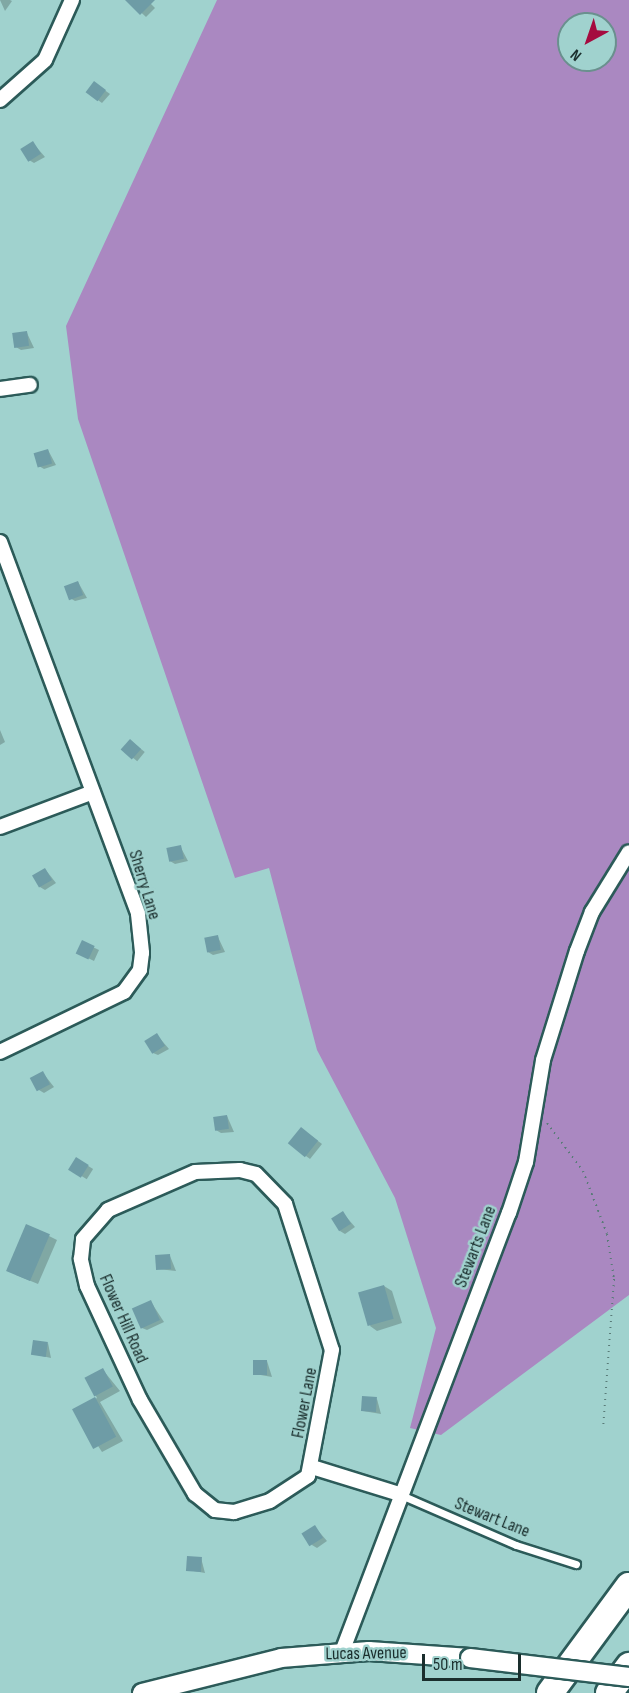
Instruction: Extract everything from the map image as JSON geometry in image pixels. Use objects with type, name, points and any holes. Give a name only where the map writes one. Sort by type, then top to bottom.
[{"type":"highway","points":[[550,1693],[629,1586]]},
{"type":"highway","points":[[609,1693],[629,1665]]},
{"type":"street","points":[[0,100],[45,60],[72,0]]},
{"type":"street","points":[[0,389],[30,385]]},
{"type":"street","name":"Sherry Lane","points":[[0,542],[138,914],[140,970],[124,992],[100,1008],[0,1052]]},
{"type":"street","points":[[0,827],[93,792]]},
{"type":"street","name":"Stewarts Lane","points":[[342,1652],[399,1494],[509,1213],[536,1109],[543,1060],[577,951],[592,912],[629,852]]},
{"type":"street","name":"Flower Hill Road","points":[[195,1494],[140,1400],[87,1286],[81,1248],[91,1226],[136,1194],[195,1172],[256,1174],[285,1204],[322,1310]]},
{"type":"street","name":"Flower Lane","points":[[195,1494],[215,1509],[234,1512],[270,1501],[296,1486],[312,1467],[332,1350],[322,1310]]},
{"type":"street","name":"Flower Lane","points":[[312,1467],[399,1494]]},
{"type":"street","name":"Lucas Avenue","points":[[142,1693],[239,1665],[342,1652],[470,1658],[629,1677]]},
{"type":"lane","name":"Stewart Lane","points":[[399,1494],[516,1545],[576,1564]]},
{"type":"path","points":[[536,1109],[583,1171],[607,1234],[614,1279],[603,1429]]},
{"type":"shaded area","points":[[217,0],[629,0],[629,1295],[441,1435],[410,1428],[436,1328],[395,1198],[317,1050],[269,868],[235,878],[78,419],[66,326]]},
{"type":"building","points":[[125,0],[155,0],[140,15]]},
{"type":"building","points":[[94,81],[106,90],[98,101],[86,92]]},
{"type":"building","points":[[33,141],[41,154],[28,162],[20,149]]},
{"type":"building","points":[[27,331],[29,346],[14,348],[12,333]]},
{"type":"building","points":[[48,449],[52,463],[38,468],[34,453]]},
{"type":"building","points":[[78,581],[83,595],[69,600],[64,586]]},
{"type":"building","points":[[130,739],[141,749],[132,759],[121,749]]},
{"type":"building","points":[[181,845],[184,859],[169,862],[166,848]]},
{"type":"building","points":[[45,868],[52,880],[39,888],[32,876]]},
{"type":"building","points":[[218,935],[221,950],[207,952],[204,938]]},
{"type":"building","points":[[82,940],[95,946],[88,960],[76,954]]},
{"type":"building","points":[[157,1033],[165,1046],[152,1054],[144,1041]]},
{"type":"building","points":[[43,1071],[50,1084],[37,1091],[30,1078]]},
{"type":"building","points":[[227,1115],[229,1129],[215,1131],[213,1117]]},
{"type":"building","points":[[301,1127],[318,1141],[305,1157],[288,1143]]},
{"type":"building","points":[[76,1157],[89,1165],[81,1178],[68,1170]]},
{"type":"building","points":[[343,1211],[351,1224],[339,1231],[331,1218]]},
{"type":"building","points":[[26,1224],[50,1234],[30,1281],[6,1271]]},
{"type":"building","points":[[170,1254],[171,1269],[156,1270],[155,1255]]},
{"type":"building","points":[[384,1285],[394,1319],[368,1326],[358,1292]]},
{"type":"building","points":[[151,1300],[160,1320],[141,1329],[132,1309]]},
{"type":"building","points":[[33,1340],[48,1342],[46,1357],[31,1355]]},
{"type":"building","points":[[253,1360],[267,1360],[267,1375],[253,1375]]},
{"type":"building","points":[[103,1368],[113,1387],[94,1396],[84,1378]]},
{"type":"building","points":[[362,1396],[377,1397],[376,1412],[361,1411]]},
{"type":"building","points":[[95,1397],[116,1437],[93,1449],[72,1409]]},
{"type":"building","points":[[315,1525],[323,1538],[309,1546],[301,1533]]},
{"type":"building","points":[[187,1556],[202,1557],[201,1572],[186,1571]]}]
